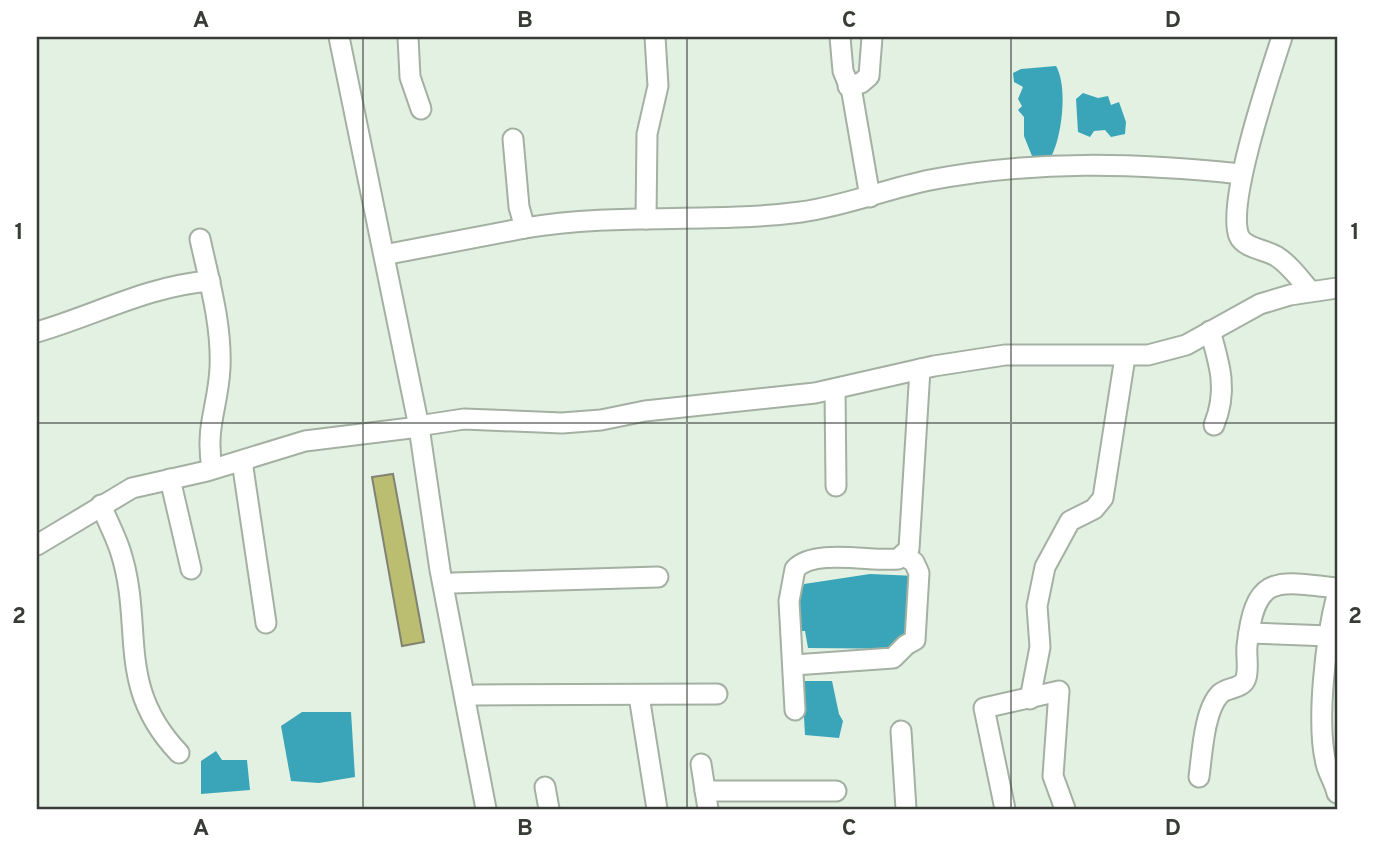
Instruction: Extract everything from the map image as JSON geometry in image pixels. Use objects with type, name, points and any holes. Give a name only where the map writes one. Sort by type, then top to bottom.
[{"type":"street","points":[[339,37],[453,583],[497,809]]},
{"type":"street","points":[[352,37],[394,253],[440,570],[486,809]]},
{"type":"street","points":[[408,37],[410,77],[421,109]]},
{"type":"street","points":[[646,219],[647,134],[658,86],[654,37]]},
{"type":"street","points":[[840,37],[842,71],[861,134],[870,197]]},
{"type":"street","points":[[848,86],[861,83],[869,76],[872,37]]},
{"type":"street","points":[[1282,37],[1241,174],[1240,237],[1246,244],[1289,265],[1310,291]]},
{"type":"street","points":[[513,139],[519,207],[526,228]]},
{"type":"street","points":[[394,253],[526,228],[801,212],[870,197],[929,180],[964,175],[1093,163],[1153,164],[1241,174]]},
{"type":"street","points":[[200,239],[210,281],[220,368],[208,432],[212,470]]},
{"type":"street","points":[[37,332],[142,293],[178,284],[210,281]]},
{"type":"street","points":[[37,545],[58,535],[101,505],[132,488],[212,470],[305,441],[464,419],[562,423],[601,420],[645,411],[779,398],[835,389],[920,369],[1005,355],[1125,357],[1170,351],[1260,304],[1310,291],[1337,288]]},
{"type":"street","points":[[1210,331],[1223,377],[1221,408],[1214,425]]},
{"type":"street","points":[[1030,699],[1040,647],[1037,606],[1045,567],[1056,541],[1070,521],[1094,509],[1103,498],[1125,357]]},
{"type":"street","points":[[904,556],[911,542],[920,369]]},
{"type":"street","points":[[835,389],[836,486]]},
{"type":"street","points":[[242,461],[266,623]]},
{"type":"street","points":[[170,479],[191,569]]},
{"type":"street","points":[[101,505],[122,560],[139,689],[161,734],[178,752]]},
{"type":"street","points":[[794,665],[893,658],[915,640],[919,573],[914,562],[904,556],[887,560],[834,557],[799,564],[792,579],[789,601],[795,710]]},
{"type":"street","points":[[453,583],[658,577]]},
{"type":"street","points":[[1199,777],[1205,732],[1216,700],[1247,677],[1249,633],[1260,595],[1276,584],[1337,588]]},
{"type":"street","points":[[1337,595],[1329,636],[1324,736],[1327,766],[1337,793]]},
{"type":"street","points":[[1249,633],[1329,636]]},
{"type":"street","points":[[1005,809],[984,708],[1059,691],[1053,776],[1065,809]]},
{"type":"street","points":[[475,695],[717,694]]},
{"type":"street","points":[[639,695],[657,809]]},
{"type":"street","points":[[901,731],[906,809]]},
{"type":"street","points":[[701,764],[707,800],[836,791]]},
{"type":"street","points":[[545,787],[549,809]]},
{"type":"water","points":[[1056,66],[1063,98],[1058,137],[1051,157],[1032,156],[1024,136],[1024,117],[1018,110],[1022,106],[1018,99],[1023,87],[1014,82],[1013,73],[1021,69]]},
{"type":"water","points":[[1083,93],[1098,98],[1108,96],[1111,105],[1119,102],[1126,122],[1125,134],[1111,137],[1105,130],[1094,131],[1090,137],[1078,132],[1076,99]]},
{"type":"water","points":[[870,574],[916,576],[915,649],[808,648],[805,631],[798,631],[799,597],[804,584]]},
{"type":"water","points":[[802,681],[832,681],[843,721],[839,738],[805,735]]},
{"type":"water","points":[[302,712],[351,712],[355,777],[319,783],[291,781],[281,726]]},
{"type":"water","points":[[216,751],[222,760],[247,760],[250,790],[201,794],[201,761]]},
{"type":"building","points":[[393,474],[424,642],[402,646],[372,477]]}]
